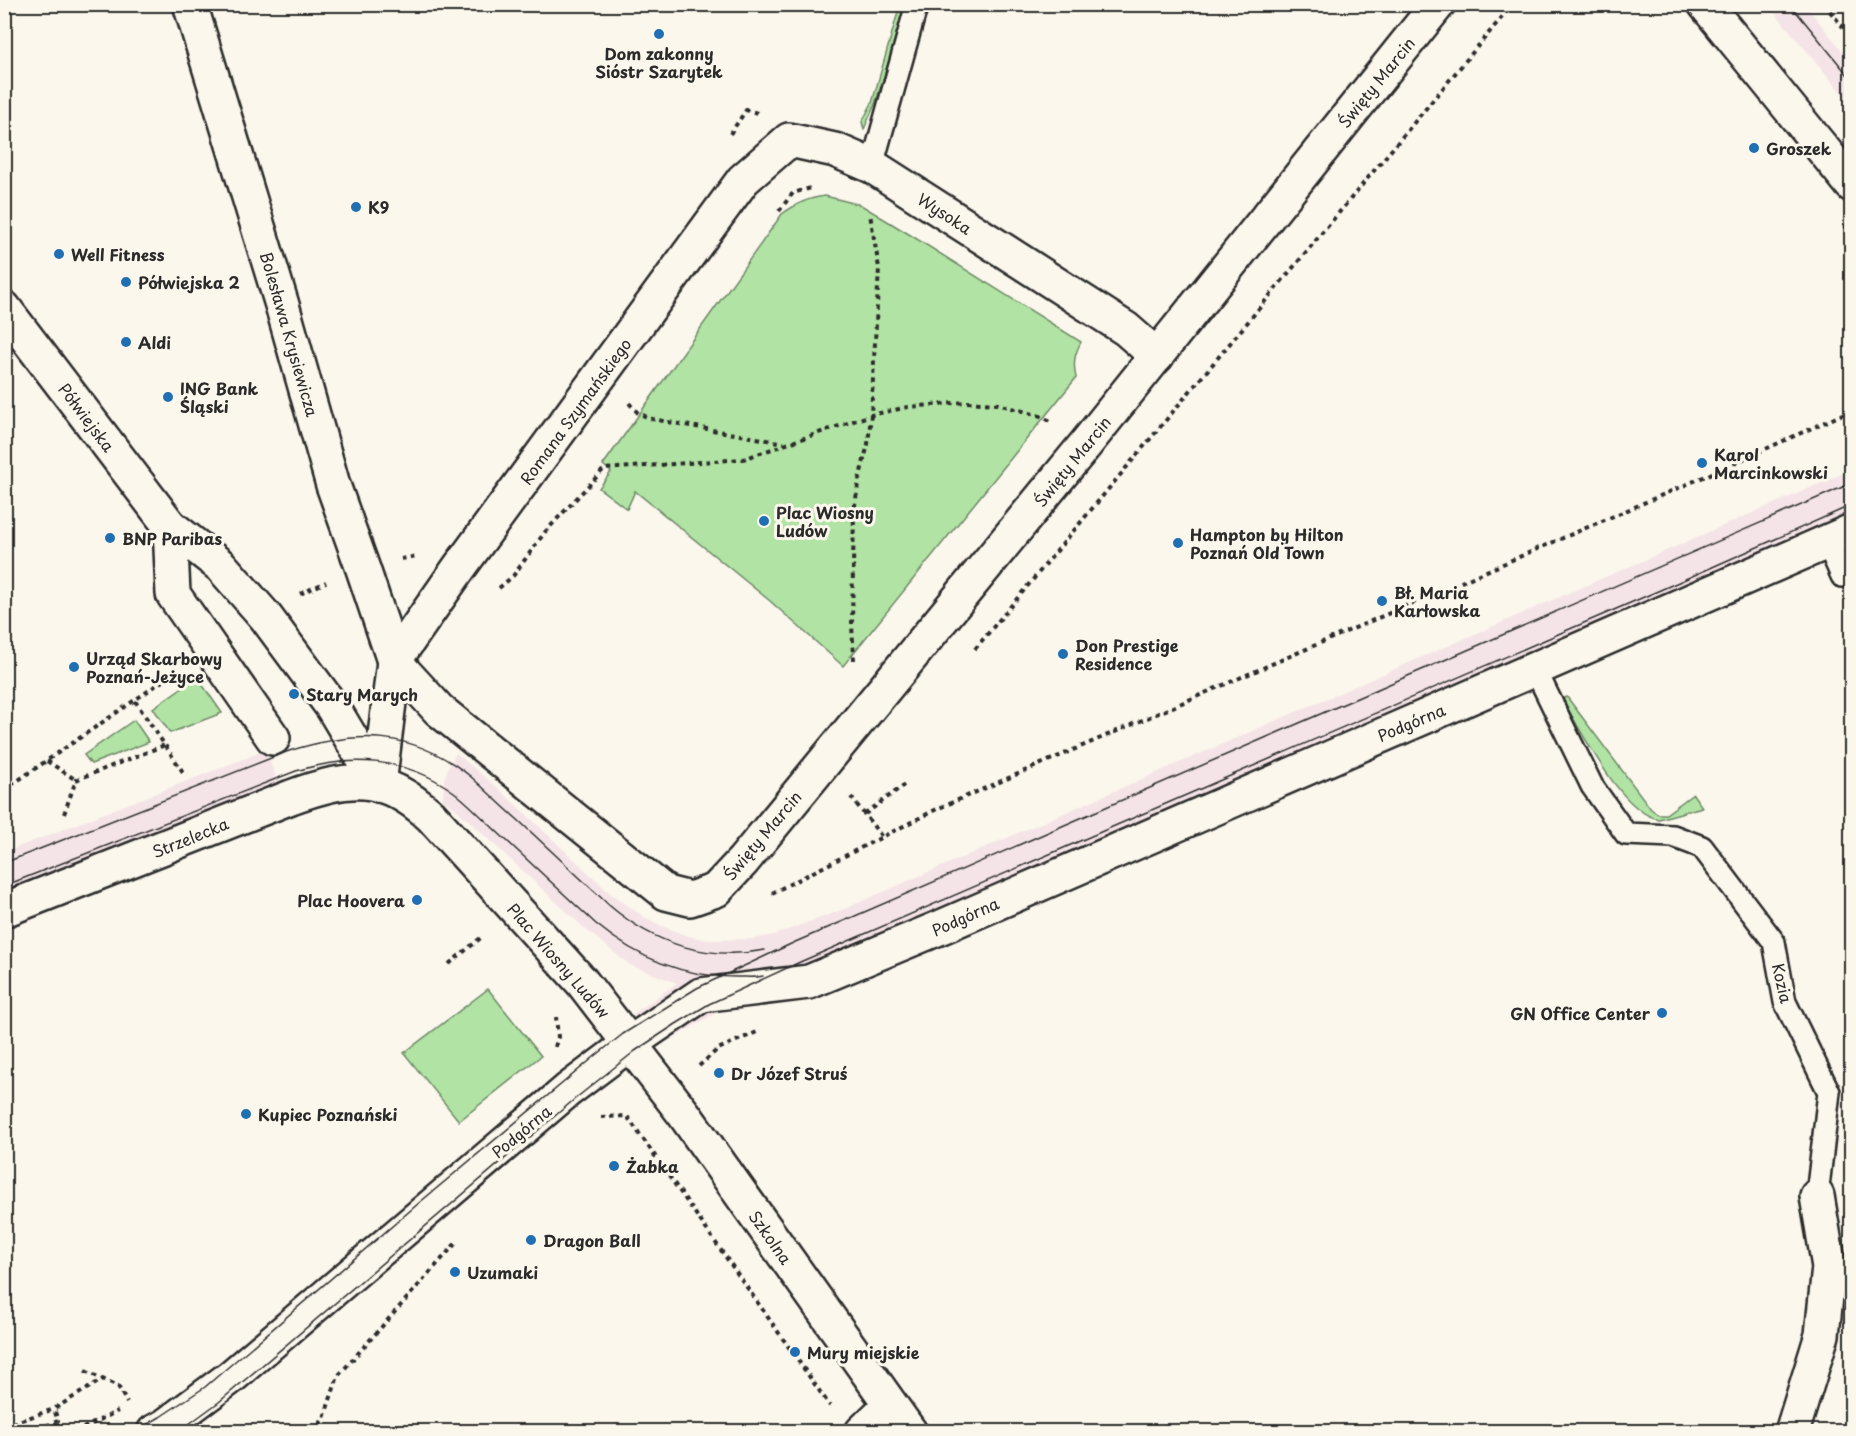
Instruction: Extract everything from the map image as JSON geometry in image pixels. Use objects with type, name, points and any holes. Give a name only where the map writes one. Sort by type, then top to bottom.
[{"type":"street","name":"Bolesława Krysiewicza","points":[[190,4],[282,305],[333,485],[394,661]]},
{"type":"street","name":"Święty Marcin","points":[[394,661],[439,710],[666,893],[690,899],[716,890],[743,861],[1085,445],[1438,4]]},
{"type":"street","points":[[1705,4],[1851,185]]},
{"type":"street","name":"Romana Szymańskiego","points":[[379,785],[394,661],[459,568],[742,180],[789,140],[835,150],[872,166]]},
{"type":"street","name":"Wysoka","points":[[872,166],[1126,330],[1157,356]]},
{"type":"street","name":"Półwiejska","points":[[4,308],[170,526],[221,566],[265,616],[333,708],[379,785]]},
{"type":"street","points":[[170,526],[173,594],[273,738]]},
{"type":"street","name":"Podgórna","points":[[159,1429],[231,1377],[568,1090],[701,996],[809,982],[939,928],[1839,537]]},
{"type":"street","name":"Strzelecka","points":[[4,910],[325,785],[351,781],[379,785]]},
{"type":"street","name":"Plac Wiosny Ludów","points":[[379,785],[406,796],[431,816],[582,982],[630,1044]]},
{"type":"street","name":"Szkolna","points":[[630,1044],[684,1114],[910,1431]]},
{"type":"street","name":"Kozia","points":[[1792,1431],[1834,1338],[1829,1268],[1817,1196]]},
{"type":"street","points":[[862,1431],[890,1405]]},
{"type":"lane","points":[[872,166],[917,4]]},
{"type":"lane","points":[[1839,537],[1842,576]]},
{"type":"lane","name":"Kozia","points":[[1535,669],[1592,786],[1626,834],[1673,836],[1702,847],[1774,942],[1785,1002],[1829,1092],[1817,1196]]},
{"type":"path","points":[[974,650],[1513,4]]},
{"type":"path","points":[[1824,4],[1851,38]]},
{"type":"path","points":[[854,661],[852,625],[854,511],[872,415],[879,268],[867,196],[872,166]]},
{"type":"path","points":[[603,372],[638,413],[652,419],[785,444]]},
{"type":"path","points":[[494,592],[513,576],[545,532],[604,469],[743,459],[872,415],[908,407],[966,402],[998,404],[1044,417],[1085,445]]},
{"type":"path","points":[[764,899],[772,892],[938,809],[1851,410]]},
{"type":"path","points":[[290,598],[335,577]]},
{"type":"path","points":[[4,790],[210,648]]},
{"type":"path","points":[[135,700],[183,772]]},
{"type":"path","points":[[64,814],[76,780],[165,745]]},
{"type":"path","points":[[47,761],[76,780]]},
{"type":"path","points":[[865,814],[904,785]]},
{"type":"path","points":[[844,805],[851,797],[882,837]]},
{"type":"path","points":[[450,964],[486,934]]},
{"type":"path","points":[[555,1010],[558,1037],[555,1047]]},
{"type":"path","points":[[594,1118],[627,1116],[835,1413]]},
{"type":"path","points":[[314,1431],[324,1418],[339,1376],[461,1238]]},
{"type":"path","points":[[85,1371],[118,1386],[121,1393]]},
{"type":"path","points":[[4,1426],[54,1409],[103,1379]]},
{"type":"path","points":[[29,1431],[58,1420],[54,1409]]},
{"type":"path","points":[[75,1431],[118,1411]]},
{"type":"shaded area","points":[[1768,5],[1805,5],[1851,61],[1851,104]]},
{"type":"shaded area","points":[[1851,470],[1851,519],[732,1004],[661,1045],[633,1014],[677,983],[630,965],[612,951],[455,808],[443,800],[444,779],[456,753],[498,788],[610,893],[644,917],[685,935],[708,940],[753,939],[774,935],[844,909]]},
{"type":"shaded area","points":[[266,750],[281,791],[5,899],[5,852]]},
{"type":"green space","points":[[900,5],[907,5],[875,104],[864,129],[862,122],[872,103]]},
{"type":"green space","points":[[825,196],[861,205],[1081,342],[1075,360],[1076,378],[843,666],[770,601],[635,491],[627,509],[599,488],[611,472],[603,465],[782,214],[802,202]]},
{"type":"green space","points":[[197,677],[222,713],[170,733],[153,708]]},
{"type":"green space","points":[[1567,697],[1651,809],[1658,814],[1666,814],[1693,794],[1702,807],[1659,819],[1645,814],[1617,787],[1604,769],[1562,699]]},
{"type":"green space","points":[[134,720],[149,742],[91,764],[84,755]]},
{"type":"green space","points":[[488,989],[541,1056],[459,1121],[404,1053]]},
{"type":"tram line","points":[[1790,4],[1852,80]]},
{"type":"tram line","points":[[134,1432],[205,1387],[419,1203],[623,1034],[697,988],[793,943],[1852,483]]},
{"type":"tram line","points":[[178,1432],[219,1402],[576,1098],[635,1051],[709,1004],[800,962],[1852,505]]},
{"type":"tram line","points":[[4,863],[289,751],[338,740],[383,738],[405,742],[427,750],[449,761],[470,776],[610,906],[663,940],[703,951],[723,953],[765,950]]},
{"type":"tram line","points":[[4,886],[296,771],[337,762],[378,762],[417,772],[454,792],[596,924],[628,947],[663,964],[700,974],[763,976]]},
{"type":"place","name":"Dom zakonny Sióstr Szarytek","points":[[659,34]]},
{"type":"place","name":"Groszek","points":[[1754,148]]},
{"type":"place","name":"K9","points":[[356,207]]},
{"type":"place","name":"Well Fitness","points":[[59,254]]},
{"type":"place","name":"Półwiejska 2","points":[[126,282]]},
{"type":"place","name":"Aldi","points":[[126,342]]},
{"type":"place","name":"ING Bank Śląski","points":[[168,397]]},
{"type":"place","name":"Karol Marcinkowski","points":[[1702,463]]},
{"type":"place","name":"Plac Wiosny Ludów","points":[[764,521]]},
{"type":"place","name":"BNP Paribas","points":[[110,538]]},
{"type":"place","name":"Hampton by Hilton Poznań Old Town","points":[[1178,543]]},
{"type":"place","name":"Bł. Maria Karłowska","points":[[1382,601]]},
{"type":"place","name":"Don Prestige Residence","points":[[1063,654]]},
{"type":"place","name":"Urząd Skarbowy Poznań-Jeżyce","points":[[74,667]]},
{"type":"place","name":"Stary Marych","points":[[294,694]]},
{"type":"place","name":"Plac Hoovera","points":[[417,900]]},
{"type":"place","name":"GN Office Center","points":[[1662,1013]]},
{"type":"place","name":"Dr Józef Struś","points":[[719,1073]]},
{"type":"place","name":"Kupiec Poznański","points":[[246,1114]]},
{"type":"place","name":"Żabka","points":[[614,1166]]},
{"type":"place","name":"Dragon Ball","points":[[531,1240]]},
{"type":"place","name":"Uzumaki","points":[[455,1272]]},
{"type":"place","name":"Mury miejskie","points":[[795,1352]]}]
